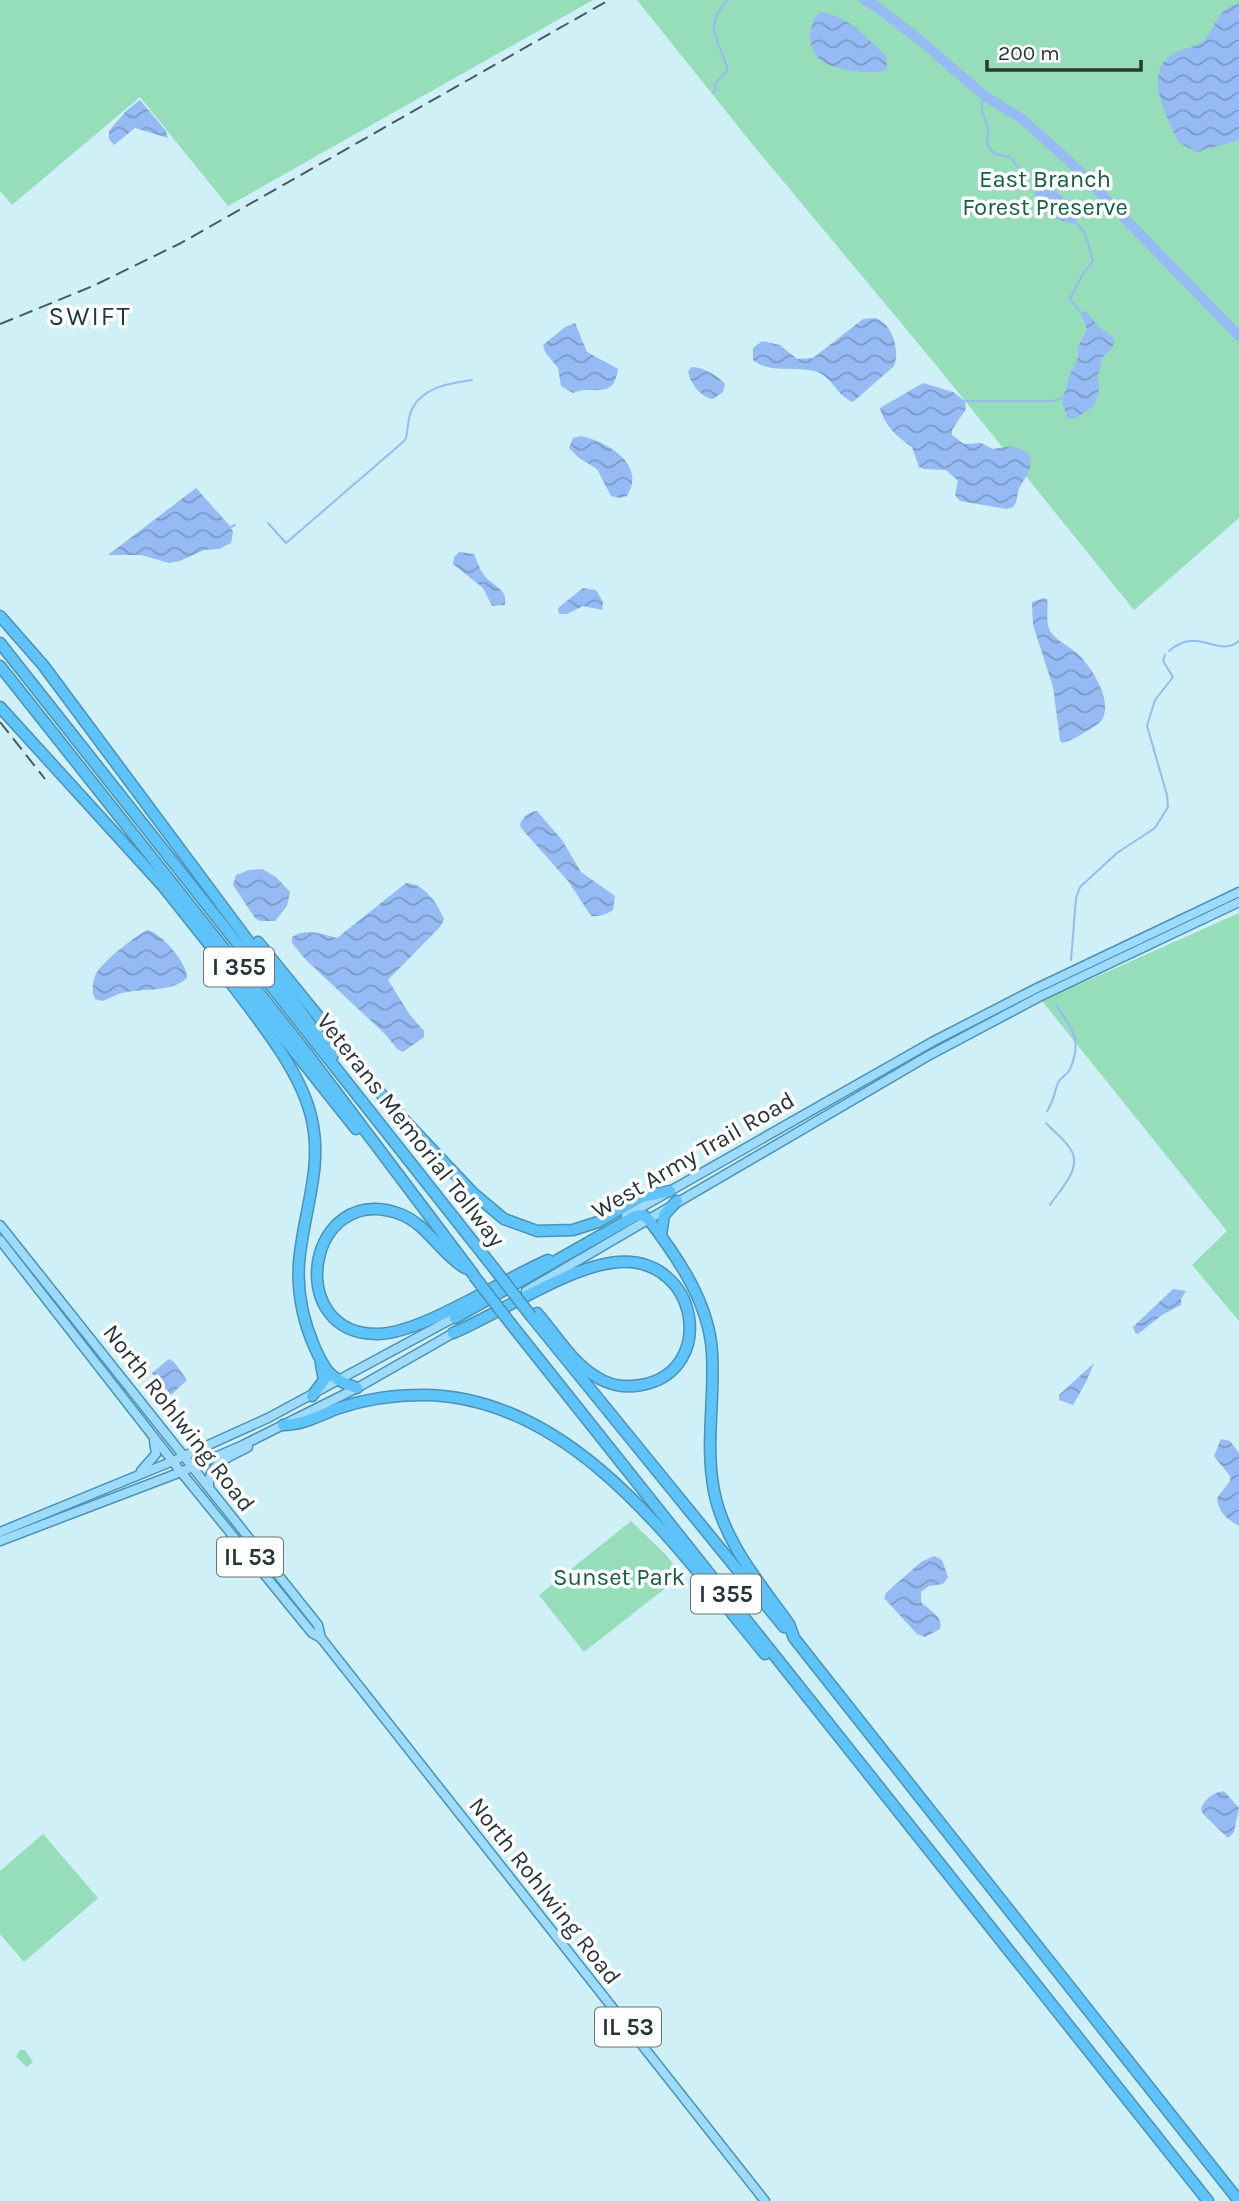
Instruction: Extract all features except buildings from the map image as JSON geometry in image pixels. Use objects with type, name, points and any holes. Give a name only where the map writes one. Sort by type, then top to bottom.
[{"type":"highway","points":[[0,617],[43,665],[299,1007],[394,1141]]},
{"type":"highway","name":"Veterans Memorial Tollway","points":[[0,643],[492,1266],[794,1639]]},
{"type":"highway","name":"Veterans Memorial Tollway","points":[[0,666],[306,1052],[473,1275]]},
{"type":"highway","points":[[0,707],[162,886],[443,1236]]},
{"type":"highway","points":[[205,881],[391,1106],[473,1194],[504,1219],[537,1231],[573,1230],[597,1222],[641,1198],[670,1191]]},
{"type":"highway","points":[[162,886],[281,1054],[307,1102],[314,1131],[316,1167],[300,1253],[300,1293],[309,1334],[319,1357],[338,1382],[357,1388]]},
{"type":"highway","points":[[661,1235],[664,1215],[677,1201]]},
{"type":"highway","points":[[473,1275],[455,1262],[411,1220],[394,1212],[374,1210],[351,1216],[330,1233],[319,1253],[316,1275],[322,1298],[336,1318],[355,1330],[378,1334],[421,1323],[522,1271],[552,1259]]},
{"type":"highway","points":[[455,1318],[635,1216],[643,1215],[649,1220],[701,1301],[708,1326],[712,1352],[709,1454],[714,1492],[726,1531],[789,1624],[794,1639]]},
{"type":"highway","points":[[453,1333],[583,1270],[628,1262],[650,1267],[673,1281],[686,1301],[690,1331],[683,1353],[670,1370],[646,1384],[618,1385],[604,1381],[588,1371],[534,1315]]},
{"type":"highway","name":"I 355","points":[[473,1275],[1205,2201]]},
{"type":"highway","points":[[312,1396],[324,1380],[319,1357]]},
{"type":"highway","points":[[284,1425],[296,1425],[367,1399],[423,1395],[460,1398],[486,1405],[541,1429],[586,1458],[625,1492],[678,1549],[862,1766]]},
{"type":"highway","name":"I 355","points":[[794,1639],[1239,2201]]},
{"type":"main road","name":"West Army Trail Road","points":[[0,1532],[173,1461],[312,1396],[455,1318],[552,1259],[932,1042],[1049,982],[1239,892]]},
{"type":"main road","name":"West Army Trail Road","points":[[0,1542],[193,1467],[357,1388],[982,1027],[1239,901]]},
{"type":"main road","name":"North Rohlwing Road","points":[[0,1225],[318,1625],[321,1638]]},
{"type":"main road","name":"North Rohlwing Road","points":[[0,1240],[181,1472],[312,1633],[321,1638],[765,2201]]},
{"type":"main road","points":[[209,1488],[209,1475],[215,1466],[284,1425]]},
{"type":"main road","points":[[131,1478],[147,1466],[156,1454],[150,1432]]},
{"type":"green space","points":[[0,0],[593,0],[228,206],[140,97],[12,205],[0,191]]},
{"type":"green space","name":"East Branch Forest Preserve","points":[[637,0],[1239,0],[1239,518],[1134,610]]},
{"type":"green space","points":[[1239,913],[1239,1321],[1192,1265],[1227,1231],[1042,1001]]},
{"type":"green space","name":"Sunset Park","points":[[631,1521],[666,1555],[682,1575],[584,1652],[539,1595]]},
{"type":"green space","points":[[43,1834],[98,1898],[24,1962],[0,1934],[0,1871]]},
{"type":"green space","points":[[20,2050],[25,2050],[33,2062],[27,2067],[16,2057]]},
{"type":"water","points":[[1239,3],[1239,140],[1197,152],[1179,143],[1160,96],[1159,73],[1164,62],[1173,54],[1203,41],[1225,10]]},
{"type":"water","points":[[820,12],[848,22],[864,35],[886,56],[887,69],[873,72],[854,71],[822,61],[813,50],[810,36],[813,23]]},
{"type":"water","points":[[140,100],[166,131],[168,138],[135,128],[114,145],[109,139],[109,131],[126,111]]},
{"type":"water","points":[[1034,179],[1047,184],[1068,202],[1077,222],[1064,222],[1043,210],[1036,197]]},
{"type":"water","points":[[1086,311],[1097,325],[1113,337],[1114,344],[1102,358],[1095,405],[1076,418],[1068,419],[1062,402],[1078,358],[1078,347],[1087,330],[1081,313]]},
{"type":"water","points":[[875,318],[886,326],[894,338],[896,360],[894,366],[853,402],[820,373],[767,367],[753,360],[753,348],[762,341],[780,345],[797,359],[813,358],[863,319]]},
{"type":"water","points":[[575,323],[587,352],[618,369],[612,385],[607,389],[573,393],[561,386],[558,368],[545,352],[543,345],[565,327]]},
{"type":"water","points":[[692,367],[705,370],[718,378],[725,384],[723,392],[713,399],[700,393],[689,376],[688,371]]},
{"type":"water","points":[[923,383],[953,392],[965,401],[966,409],[952,430],[952,435],[964,444],[981,443],[993,449],[1012,446],[1027,452],[1031,460],[1030,470],[1019,488],[1013,507],[1007,509],[960,501],[955,495],[958,481],[946,470],[919,467],[912,447],[888,425],[880,408]]},
{"type":"water","points":[[581,436],[613,449],[622,457],[632,474],[632,485],[627,496],[611,496],[597,469],[569,448],[573,438]]},
{"type":"water","points":[[196,488],[230,526],[233,532],[231,543],[169,563],[141,555],[108,555]]},
{"type":"water","points":[[459,552],[474,554],[484,575],[502,591],[505,605],[492,606],[483,588],[453,564],[454,557]]},
{"type":"water","points":[[583,588],[596,590],[603,602],[602,610],[583,606],[567,614],[559,614],[558,608]]},
{"type":"water","points":[[1047,599],[1050,631],[1084,661],[1095,676],[1105,702],[1100,722],[1062,743],[1053,687],[1033,625],[1032,602]]},
{"type":"water","points":[[537,811],[562,840],[581,872],[615,896],[613,910],[591,916],[568,881],[521,828],[520,824],[525,817]]},
{"type":"water","points":[[262,869],[276,877],[290,892],[287,906],[275,921],[260,921],[255,918],[233,885],[236,875]]},
{"type":"water","points":[[406,883],[424,890],[444,919],[440,927],[388,980],[410,1015],[424,1031],[424,1037],[403,1052],[306,960],[292,943],[292,937],[308,932],[337,938]]},
{"type":"water","points":[[147,930],[159,936],[173,950],[183,965],[187,978],[165,988],[122,993],[102,1001],[95,999],[95,976],[103,964]]},
{"type":"water","points":[[1173,1289],[1186,1291],[1181,1305],[1162,1315],[1138,1334],[1135,1333],[1133,1327]]},
{"type":"water","points":[[169,1359],[187,1380],[171,1395],[152,1373]]},
{"type":"water","points":[[1094,1363],[1073,1405],[1059,1400],[1059,1395]]},
{"type":"water","points":[[1221,1439],[1230,1441],[1239,1453],[1239,1526],[1224,1515],[1218,1503],[1217,1498],[1230,1481],[1230,1476],[1214,1456]]},
{"type":"water","points":[[934,1556],[942,1560],[948,1577],[943,1584],[929,1586],[921,1592],[921,1602],[938,1617],[941,1625],[940,1629],[925,1637],[917,1634],[884,1598],[886,1593],[921,1562]]},
{"type":"water","points":[[1224,1791],[1239,1808],[1234,1832],[1228,1838],[1201,1809],[1210,1797]]},
{"type":"waterway","points":[[713,93],[716,89],[714,85],[728,70],[714,27],[715,19],[728,0]]},
{"type":"waterway","points":[[864,0],[921,41],[986,97],[1021,118],[1068,160],[1239,336]]},
{"type":"waterway","points":[[986,97],[982,109],[988,129],[988,146],[995,154],[1010,157],[1017,166],[1043,181]]},
{"type":"waterway","points":[[1062,198],[1069,202],[1074,211]]},
{"type":"waterway","points":[[1076,223],[1085,233],[1093,261],[1070,299],[1082,314]]},
{"type":"waterway","points":[[268,523],[286,543],[403,442],[412,409],[423,396],[446,385],[472,380]]},
{"type":"waterway","points":[[965,401],[1053,401],[1065,397]]},
{"type":"waterway","points":[[231,527],[235,525]]},
{"type":"waterway","points":[[1169,651],[1190,641],[1223,646],[1231,646],[1239,641]]},
{"type":"waterway","points":[[1071,960],[1076,898],[1080,887],[1117,853],[1155,828],[1168,807],[1147,726],[1155,700],[1173,677],[1163,661],[1165,655]]},
{"type":"waterway","points":[[1047,1111],[1059,1081],[1070,1069],[1076,1050],[1071,1028],[1056,1005]]},
{"type":"waterway","points":[[1046,1123],[1069,1147],[1074,1162],[1073,1170],[1050,1205]]},
{"type":"railway","points":[[0,324],[93,286],[181,243],[609,0]]},
{"type":"railway","points":[[0,722],[45,779]]},
{"type":"district","name":"SWIFT","points":[[90,316]]}]
